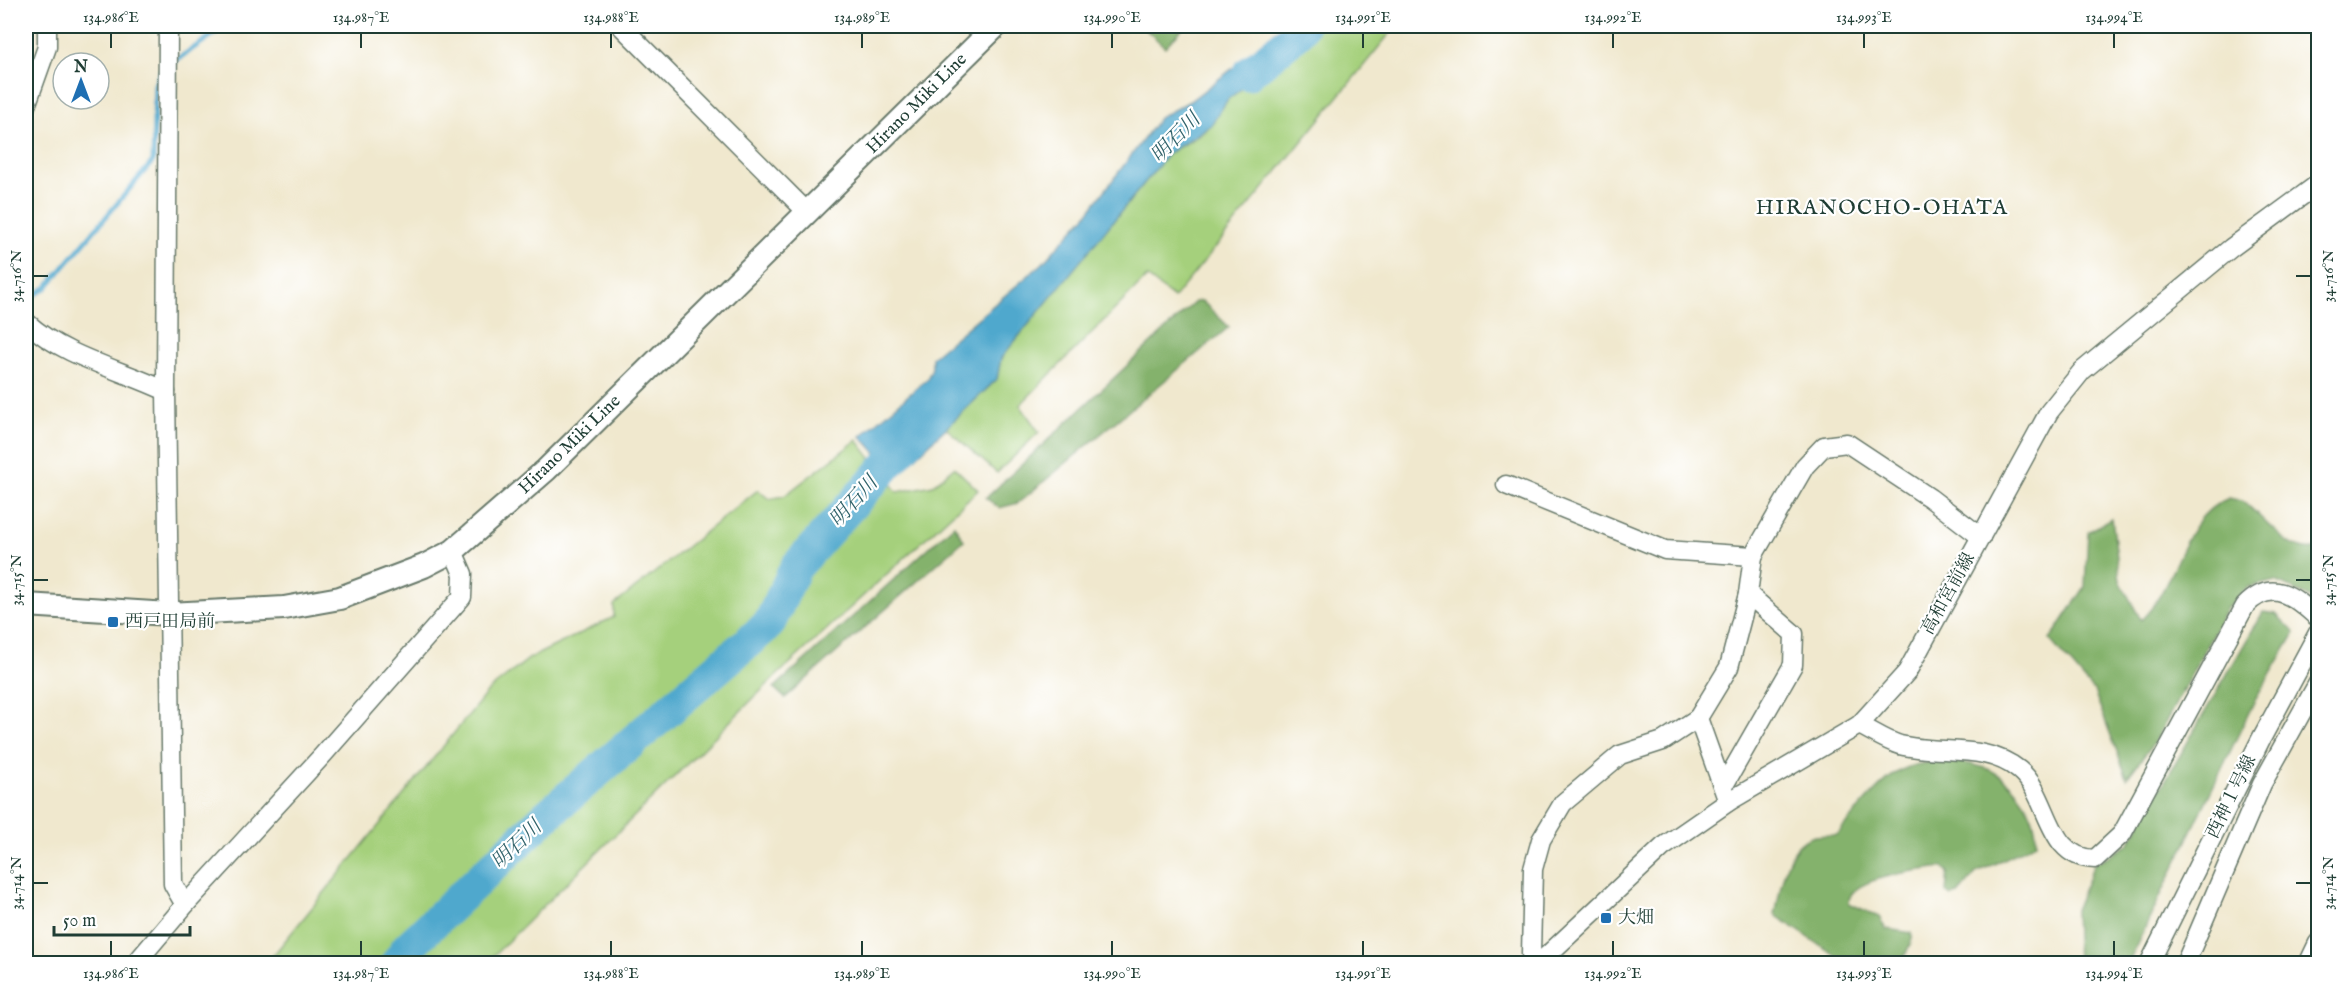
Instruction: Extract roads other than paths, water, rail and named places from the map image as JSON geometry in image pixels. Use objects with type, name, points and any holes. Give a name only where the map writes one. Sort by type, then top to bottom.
[{"type":"main road","name":"Hirano Miki Line","points":[[26,605],[169,614],[284,608],[340,598],[396,578],[453,551],[546,470],[996,26]]},
{"type":"street","points":[[26,106],[47,47],[47,26]]},
{"type":"street","points":[[168,26],[166,391],[173,884],[185,905]]},
{"type":"street","points":[[621,26],[807,212]]},
{"type":"street","name":"高和宮前線","points":[[1537,963],[1663,846],[1726,794],[1859,724],[1907,672],[2049,412],[2082,371],[2231,248],[2319,184]]},
{"type":"street","points":[[26,322],[41,336],[81,356],[166,391]]},
{"type":"street","points":[[1537,963],[1531,954],[1533,869],[1541,840],[1563,803],[1620,755],[1663,741],[1698,718],[1730,667],[1748,594],[1753,556],[1805,466],[1824,446],[1847,443],[1930,498],[1981,537]]},
{"type":"street","points":[[1506,485],[1665,550],[1753,556]]},
{"type":"street","points":[[135,963],[462,597],[463,573],[453,551]]},
{"type":"street","points":[[1859,724],[1898,745],[2001,757],[2022,772],[2056,837],[2073,855],[2095,859],[2122,834],[2246,606],[2261,593],[2277,591],[2289,594],[2319,618]]},
{"type":"street","points":[[1726,794],[1793,665],[1794,634],[1748,594]]},
{"type":"street","name":"西神１号線","points":[[2150,963],[2261,739],[2319,633]]},
{"type":"street","name":"西神１号線","points":[[2185,963],[2262,784],[2319,683]]},
{"type":"street","points":[[1698,718],[1726,794]]},
{"type":"street","points":[[2308,963],[2319,943]]},
{"type":"water","points":[[1275,36],[1286,48],[1264,72],[1228,99],[1211,125],[1169,153],[1001,358],[997,379],[896,476],[861,436],[927,379],[932,368],[932,357],[1042,264],[1088,213],[1160,117],[1190,101]]},
{"type":"waterway","points":[[172,63],[217,32],[216,26]]},
{"type":"waterway","name":"明石川","points":[[1248,74],[1299,32],[1302,26]]},
{"type":"waterway","points":[[26,300],[46,288],[153,161],[155,85],[161,70]]},
{"type":"waterway","name":"明石川","points":[[396,964],[407,948],[546,816],[769,624],[796,567],[916,433]]},
{"type":"place","name":"西戸田局前","points":[[113,622]]},
{"type":"place","name":"大畑","points":[[1606,918]]},
{"type":"district","name":"HIRANOCHO-OHATA","points":[[1882,208]]}]
